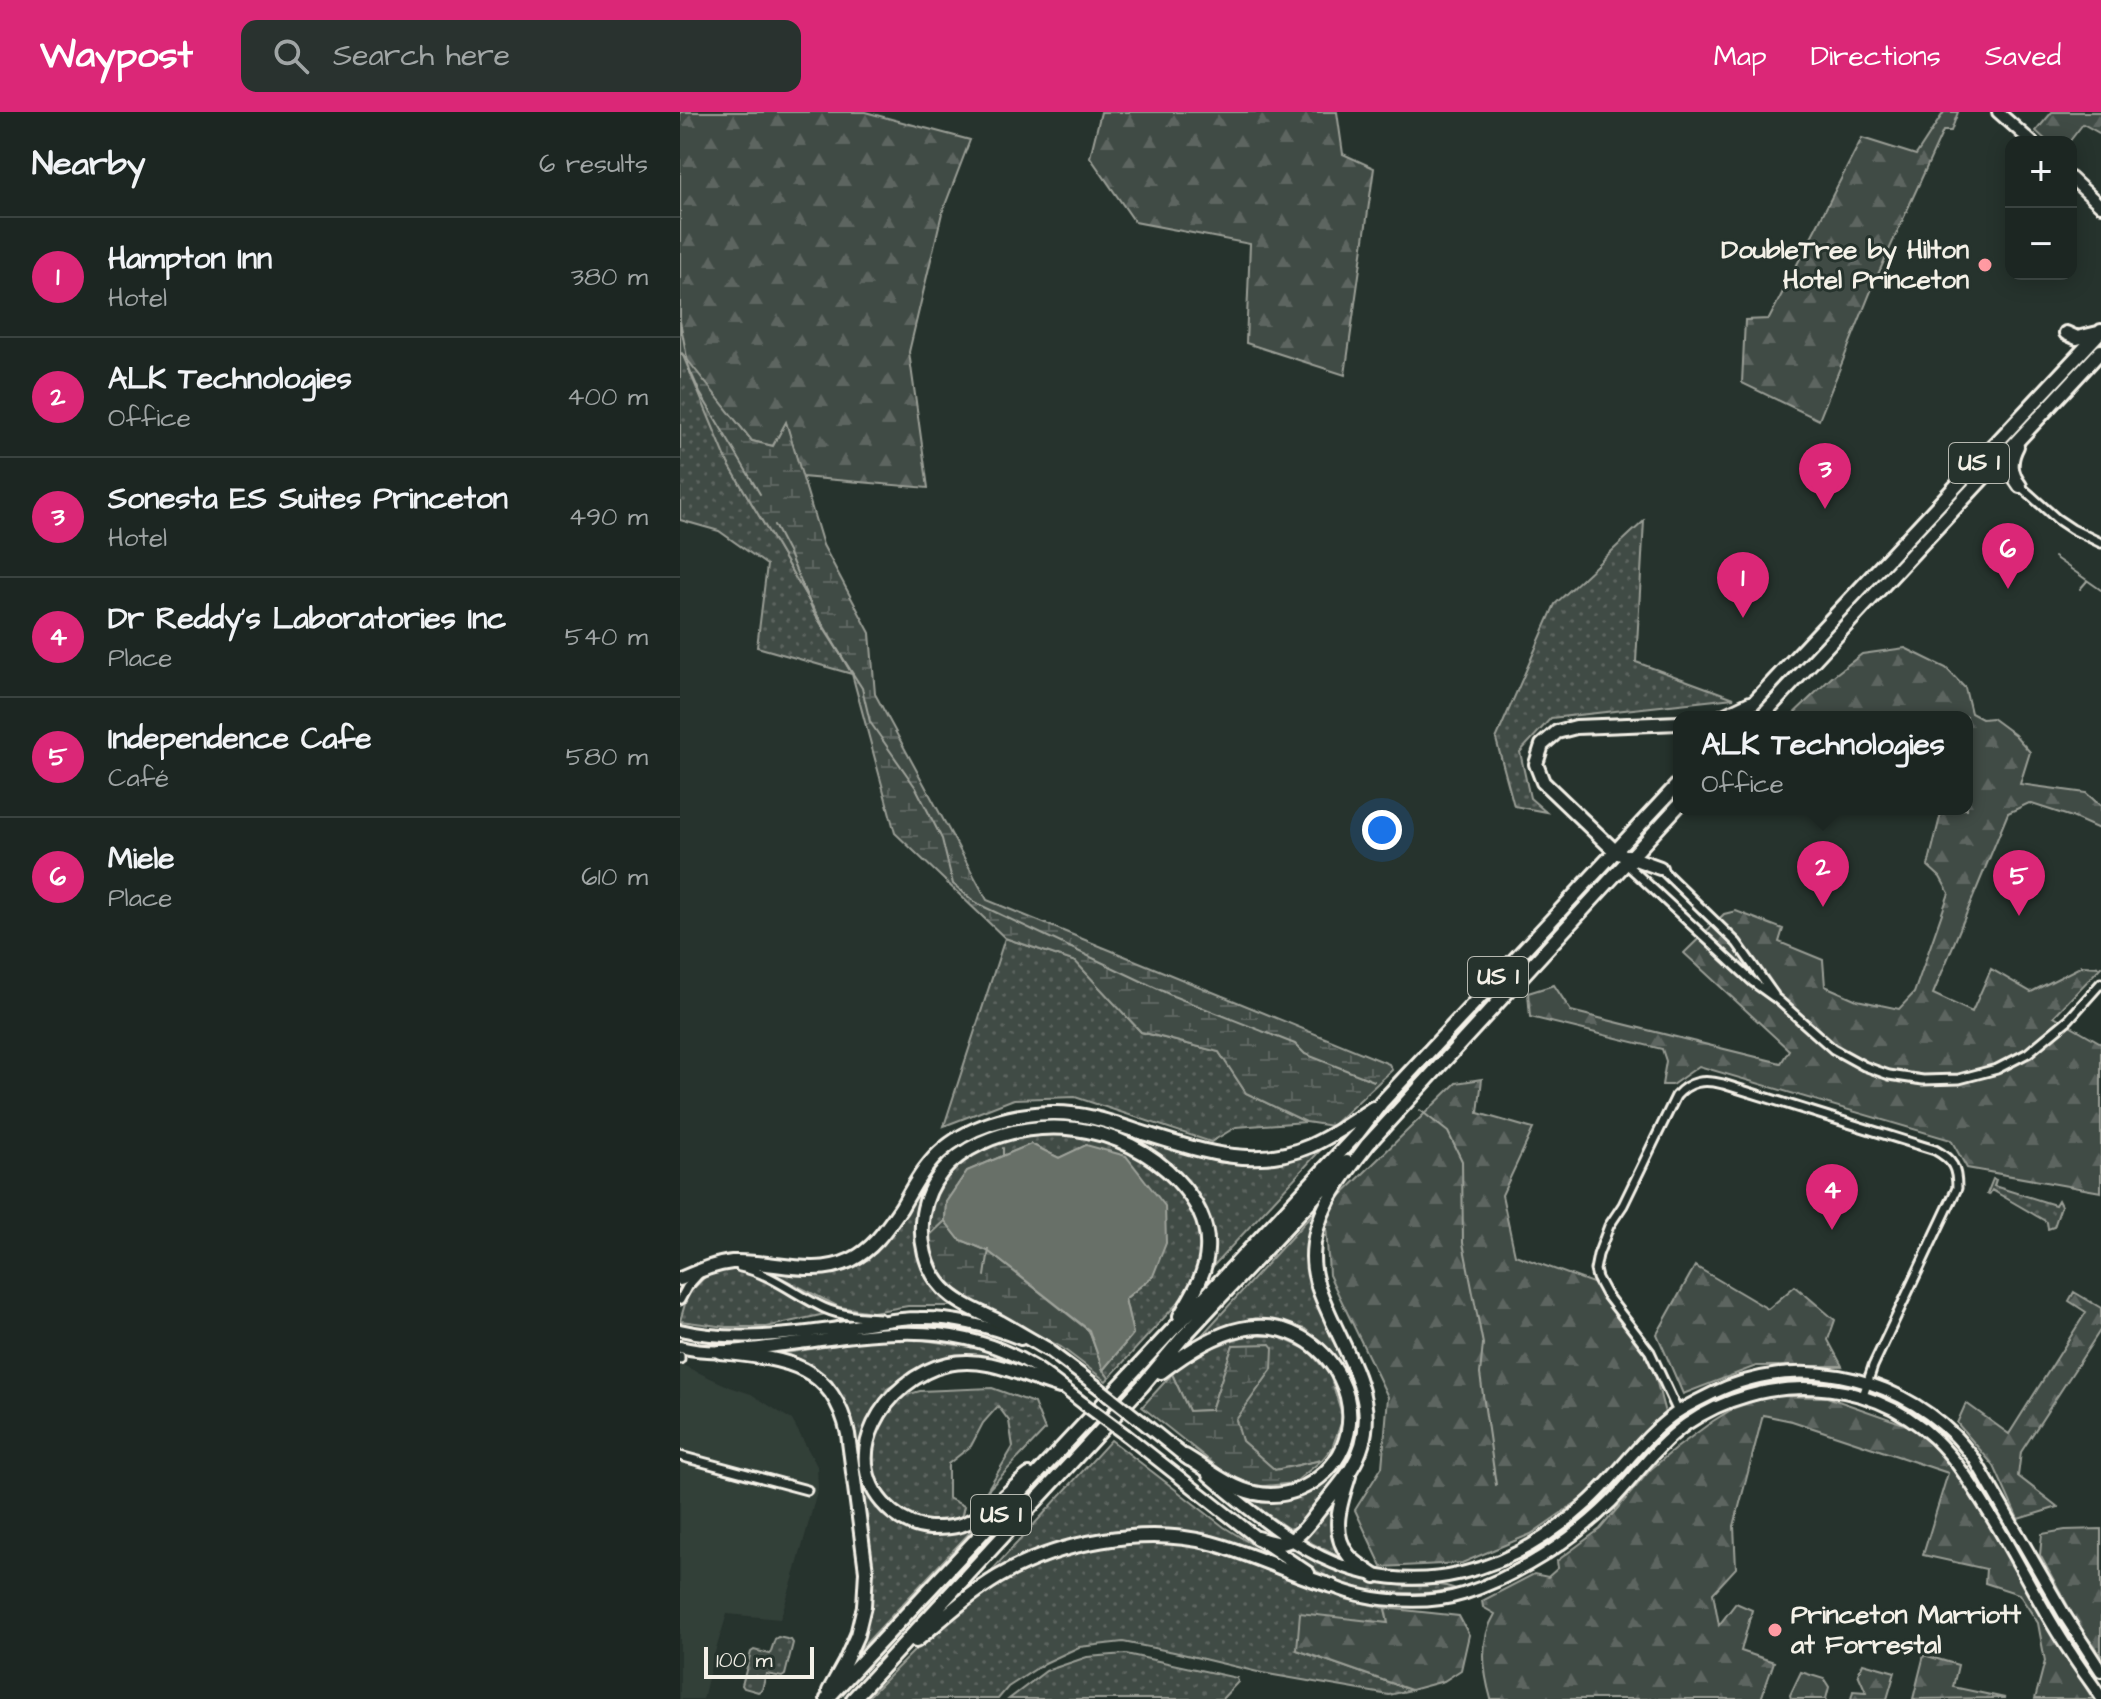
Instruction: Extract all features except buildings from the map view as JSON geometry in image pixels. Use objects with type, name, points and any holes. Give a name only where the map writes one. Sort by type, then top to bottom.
[{"type":"highway","name":"US 1","points":[[1746,711],[2101,332]]},
{"type":"highway","points":[[2068,367],[2071,347],[2066,333],[2077,338],[2101,332]]},
{"type":"highway","name":"US 1","points":[[1767,711],[2101,351]]},
{"type":"highway","points":[[2082,372],[2101,358]]},
{"type":"highway","points":[[2020,486],[2013,477],[2010,465],[2021,437]]},
{"type":"highway","points":[[1976,486],[1996,478],[2020,486]]},
{"type":"highway","points":[[1733,711],[1756,700]]},
{"type":"highway","points":[[1660,868],[1628,860],[1616,852],[1543,782],[1536,764],[1542,745],[1557,732],[1576,727],[1673,723]]},
{"type":"highway","name":"US 1","points":[[825,1699],[1206,1296],[1673,790]]},
{"type":"highway","name":"US 1","points":[[853,1699],[1142,1386],[1183,1337],[1338,1170],[1368,1144],[1673,812]]},
{"type":"highway","points":[[1657,829],[1652,842],[1660,868]]},
{"type":"highway","points":[[680,1279],[729,1262],[808,1269],[839,1265],[854,1259],[879,1239],[927,1166],[940,1153],[961,1137],[1007,1119],[1028,1115],[1077,1114],[1201,1151],[1253,1158],[1281,1155],[1307,1147],[1334,1134],[1381,1103]]},
{"type":"highway","points":[[1047,1349],[962,1303],[942,1287],[923,1250],[921,1227],[925,1201],[934,1181],[949,1163],[969,1148],[1021,1131],[1075,1129],[1103,1135],[1154,1159],[1187,1190],[1202,1218],[1208,1247],[1200,1280],[1173,1329]]},
{"type":"highway","points":[[1368,1144],[1323,1208],[1314,1238],[1313,1260],[1315,1279],[1322,1298],[1360,1380],[1365,1401],[1363,1442],[1339,1507],[1337,1529],[1349,1556],[1375,1576]]},
{"type":"highway","points":[[1142,1386],[1175,1361],[1215,1338],[1240,1329],[1263,1327],[1287,1331],[1312,1343],[1340,1375],[1348,1398],[1349,1420],[1345,1441],[1336,1460],[1323,1475],[1304,1488],[1277,1495],[1257,1494],[1238,1488],[1185,1456]]},
{"type":"highway","points":[[720,1352],[793,1364],[823,1384],[844,1415],[866,1571],[864,1606],[857,1635],[825,1699]]},
{"type":"highway","points":[[1055,1457],[1017,1485],[993,1508],[965,1524],[943,1528],[920,1527],[901,1520],[883,1504],[873,1489],[866,1451],[870,1430],[883,1406],[901,1387],[925,1372],[949,1363],[997,1365],[1060,1387]]},
{"type":"highway","points":[[1257,1538],[1280,1544],[1292,1540],[1351,1469]]},
{"type":"highway","points":[[874,1677],[950,1612],[999,1577],[1041,1557],[1080,1545],[1124,1537],[1165,1536],[1208,1542],[1332,1586]]},
{"type":"street","points":[[1998,112],[2025,136]]},
{"type":"street","points":[[2077,184],[2101,206]]},
{"type":"street","points":[[2020,486],[2057,519],[2101,543]]},
{"type":"street","points":[[1628,860],[1753,982],[1833,1049],[1889,1075],[1923,1080],[1959,1079],[1997,1069],[2028,1053],[2069,1019],[2101,983]]},
{"type":"street","points":[[1660,868],[1737,943],[1778,1000]]},
{"type":"street","points":[[1678,1412],[1650,1352],[1605,1293],[1595,1270],[1609,1226],[1676,1096],[1682,1089],[1701,1081],[1723,1084],[1935,1150],[1953,1164],[1957,1188],[1873,1366],[1863,1396]]},
{"type":"street","points":[[680,1300],[687,1287],[708,1267],[747,1268],[823,1308],[839,1313],[973,1323],[1047,1349],[1185,1456],[1230,1495],[1292,1540],[1349,1569],[1401,1579],[1430,1579],[1474,1571],[1527,1548],[1588,1502],[1661,1425],[1678,1412],[1724,1388],[1771,1374],[1802,1372],[1830,1373],[1868,1382],[1908,1400],[1932,1416],[1974,1458],[2064,1614],[2101,1671]]},
{"type":"street","points":[[680,1330],[723,1337],[753,1337],[848,1327],[890,1319]]},
{"type":"street","points":[[680,1347],[720,1352],[882,1333],[938,1333],[972,1341],[1035,1367],[1299,1568],[1332,1586],[1393,1600],[1462,1594],[1497,1580],[1547,1553],[1579,1531],[1610,1503],[1673,1435],[1710,1410],[1733,1400],[1775,1389],[1831,1388],[1863,1396],[1906,1417],[1933,1436],[1955,1461],[2011,1548],[2069,1651],[2101,1697]]},
{"type":"street","points":[[680,1456],[807,1490]]},
{"type":"shaded area","points":[[1031,1144],[1059,1158],[1086,1145],[1126,1156],[1165,1206],[1166,1243],[1153,1276],[1125,1299],[1133,1334],[1103,1370],[1089,1330],[988,1251],[959,1239],[945,1221],[946,1202],[967,1171]]},
{"type":"shaded area","points":[[680,1364],[751,1394],[792,1420],[817,1466],[818,1488],[780,1619],[727,1614],[703,1699],[680,1699]]},
{"type":"green space","points":[[680,112],[728,463],[852,674],[757,647],[767,565],[719,531],[680,520]]},
{"type":"green space","points":[[680,112],[865,112],[970,140],[942,213],[909,352],[928,488],[802,477],[786,423],[773,446],[752,441],[680,352]]},
{"type":"green space","points":[[1101,112],[1337,112],[1343,154],[1374,168],[1345,375],[1246,343],[1250,244],[1135,222],[1090,157]]},
{"type":"green space","points":[[1944,112],[1958,112],[1951,131],[1943,131],[1875,281],[1819,420],[1742,383],[1745,320],[1769,319],[1862,138],[1916,155]]},
{"type":"green space","points":[[2052,112],[2101,112],[2101,134],[2083,124],[2074,136],[2041,136],[2036,131]]},
{"type":"green space","points":[[682,353],[752,441],[773,446],[786,422],[823,545],[870,633],[875,694],[987,900],[1389,1064],[1392,1070],[1332,1126],[1306,1122],[1246,1093],[1219,1052],[1141,1032],[1076,962],[1005,938],[895,833],[852,674],[728,463]]},
{"type":"green space","points":[[1644,521],[1636,662],[1734,698],[1551,718],[1520,752],[1530,798],[1546,812],[1514,806],[1496,739],[1555,604]]},
{"type":"green space","points":[[1905,648],[1946,668],[1965,688],[1971,711],[1796,711],[1862,654]]},
{"type":"green space","points":[[1973,714],[1982,719],[1992,718],[2015,735],[2030,752],[2020,784],[2086,793],[2101,806],[2101,830],[2029,803],[2008,813],[1933,994],[1972,1012],[1991,969],[2031,992],[2082,966],[2101,967],[2054,1016],[2101,1043],[2101,1192],[1967,1168],[1951,1140],[1699,1066],[1672,1085],[1662,1085],[1666,1061],[1662,1049],[1530,1017],[1528,993],[1554,985],[1571,1011],[1781,1063],[1789,1050],[1684,953],[1724,914],[1736,911],[1783,929],[1779,942],[1823,960],[1825,986],[1857,1000],[1899,1009],[1914,993],[1949,893],[1940,877],[1928,866],[1941,815],[1973,815]]},
{"type":"green space","points":[[1005,938],[1076,962],[1141,1032],[1219,1052],[1246,1093],[1306,1122],[1236,1127],[1211,1142],[1075,1097],[1014,1099],[944,1126]]},
{"type":"green space","points":[[1482,1079],[1478,1113],[1533,1129],[1502,1195],[1515,1255],[1593,1283],[1651,1360],[1665,1413],[1584,1497],[1531,1534],[1462,1563],[1382,1567],[1355,1510],[1382,1467],[1388,1397],[1329,1275],[1327,1209],[1456,1083]]},
{"type":"green space","points":[[1114,1127],[1219,1159],[1328,1142],[1205,1275],[1208,1224],[1193,1188],[1156,1154]]},
{"type":"green space","points":[[1074,1131],[1131,1148],[1180,1190],[1200,1228],[1200,1263],[1185,1295],[1109,1378],[1103,1370],[1133,1334],[1125,1299],[1153,1276],[1087,1145],[1059,1158],[1031,1144],[967,1171],[946,1202],[945,1221],[926,1239],[926,1208],[945,1171],[1005,1137]]},
{"type":"green space","points":[[1993,1179],[1996,1180],[1994,1186],[2055,1205],[2058,1200],[2061,1206],[2054,1227],[2048,1229],[2047,1222],[1992,1190],[1987,1194]]},
{"type":"green space","points":[[920,1187],[916,1247],[932,1287],[959,1306],[908,1306],[873,1312],[839,1307],[760,1267],[857,1263],[891,1228]]},
{"type":"green space","points":[[1316,1210],[1310,1235],[1308,1269],[1353,1375],[1360,1415],[1359,1435],[1342,1472],[1305,1519],[1289,1529],[1241,1496],[1260,1500],[1305,1493],[1330,1475],[1342,1460],[1353,1434],[1355,1415],[1344,1372],[1333,1355],[1305,1329],[1256,1318],[1203,1334]]},
{"type":"green space","points":[[945,1221],[959,1239],[988,1251],[1089,1331],[1109,1378],[1106,1381],[1061,1347],[980,1305],[949,1285],[933,1260],[926,1239]]},
{"type":"green space","points":[[1695,1266],[1768,1309],[1795,1286],[1835,1320],[1828,1340],[1842,1366],[1756,1366],[1683,1394],[1657,1334]]},
{"type":"green space","points":[[734,1269],[757,1275],[825,1314],[766,1327],[726,1327],[680,1321],[688,1294],[708,1274]]},
{"type":"green space","points":[[2074,1292],[2101,1308],[2101,1329],[2021,1452],[2018,1476],[2058,1507],[2018,1519],[1994,1466],[1957,1423],[1966,1403],[2009,1434],[2086,1312],[2069,1301]]},
{"type":"green space","points":[[896,1336],[983,1349],[1008,1358],[935,1360],[887,1389],[869,1419],[860,1447],[862,1470],[870,1495],[931,1532],[975,1527],[852,1658],[869,1570],[850,1415],[832,1381],[785,1353]]},
{"type":"green space","points":[[1245,1336],[1277,1336],[1308,1350],[1330,1375],[1343,1418],[1332,1448],[1322,1460],[1275,1470],[1242,1441],[1235,1420],[1272,1369],[1233,1345],[1211,1410],[1189,1411],[1172,1374],[1198,1355]]},
{"type":"green space","points":[[1270,1344],[1273,1348],[1272,1369],[1236,1420],[1242,1441],[1275,1470],[1322,1460],[1294,1483],[1256,1487],[1224,1472],[1142,1407],[1172,1374],[1189,1411],[1211,1410],[1233,1345]]},
{"type":"green space","points":[[992,1388],[1034,1403],[1045,1430],[986,1492],[1013,1447],[1009,1421],[998,1406],[983,1423],[971,1446],[948,1464],[948,1498],[964,1506],[961,1518],[931,1522],[905,1516],[875,1485],[872,1438],[896,1398],[920,1391]]},
{"type":"green space","points":[[1769,1396],[1827,1397],[1921,1430],[1953,1464],[2093,1699],[2035,1699],[2045,1661],[2038,1623],[2019,1594],[1985,1583],[1986,1569],[1923,1555],[1948,1473],[1792,1421],[1763,1415],[1734,1526],[1736,1568],[1713,1593],[1719,1625],[1736,1603],[1752,1610],[1741,1651],[1774,1662],[1761,1699],[1491,1699],[1484,1656],[1486,1634],[1495,1614],[1483,1607],[1482,1601],[1534,1574],[1548,1577],[1558,1568],[1557,1561],[1600,1529],[1651,1469],[1675,1449],[1734,1408]]},
{"type":"green space","points":[[1111,1440],[1224,1527],[1266,1553],[1265,1556],[1133,1531],[1041,1552],[985,1578]]},
{"type":"green space","points":[[1339,1493],[1344,1559],[1305,1540]]},
{"type":"green space","points":[[2101,1529],[2101,1655],[2079,1626],[2040,1555],[2042,1534]]},
{"type":"green space","points":[[1124,1542],[1189,1542],[1262,1565],[1345,1599],[1385,1608],[1388,1623],[1297,1650],[1411,1690],[1389,1695],[1262,1673],[1123,1642],[1079,1647],[1045,1663],[1008,1687],[998,1699],[866,1699],[932,1633],[981,1594],[1008,1578],[1057,1557]]},
{"type":"green space","points":[[1290,1546],[1332,1569],[1361,1579],[1453,1588],[1437,1592],[1390,1593],[1356,1587],[1324,1575],[1279,1547]]},
{"type":"green space","points":[[1385,1608],[1459,1616],[1469,1635],[1461,1670],[1444,1681],[1411,1690],[1297,1650],[1300,1613],[1388,1623]]},
{"type":"green space","points":[[778,1637],[793,1643],[785,1675],[766,1674],[762,1690],[758,1692],[744,1688],[742,1685],[751,1652],[770,1654]]},
{"type":"green space","points":[[1126,1654],[1237,1678],[1238,1682],[1222,1699],[1009,1699],[1046,1671],[1087,1657]]},
{"type":"green space","points":[[1924,1655],[1958,1665],[1953,1687],[2005,1698],[1913,1699]]},
{"type":"green space","points":[[1863,1663],[1895,1672],[1887,1699],[1851,1699],[1853,1691],[1866,1692],[1858,1674]]},
{"type":"green space","points":[[1801,1672],[1824,1679],[1829,1687],[1826,1699],[1791,1699]]},
{"type":"waterway","points":[[680,321],[689,368],[700,393],[760,494]]},
{"type":"waterway","points":[[774,525],[814,613],[862,688],[870,722],[916,788],[942,839],[953,884],[976,903],[1173,996],[1295,1044],[1305,1054],[1374,1081]]},
{"type":"waterway","points":[[2054,557],[2101,590]]},
{"type":"waterway","points":[[2080,589],[2087,581]]},
{"type":"waterway","points":[[1420,1110],[1448,1132],[1462,1161],[1463,1243],[1483,1344],[1480,1374],[1496,1485]]},
{"type":"waterway","points":[[1003,1148],[1003,1156]]},
{"type":"waterway","points":[[985,1276],[989,1249]]},
{"type":"place","name":"DoubleTree by Hilton Hotel Princeton","points":[[1985,265]]},
{"type":"place","name":"Sonesta ES Suites Princeton","points":[[1825,509]]},
{"type":"place","name":"Miele","points":[[2008,589]]},
{"type":"place","name":"Hampton Inn","points":[[1743,618]]},
{"type":"place","name":"ALK Technologies","points":[[1823,907]]},
{"type":"place","name":"Independence Cafe","points":[[2019,916]]},
{"type":"place","name":"Dr Reddy's Laboratories Inc","points":[[1832,1230]]},
{"type":"place","name":"Princeton Marriott at Forrestal","points":[[1775,1630]]}]
